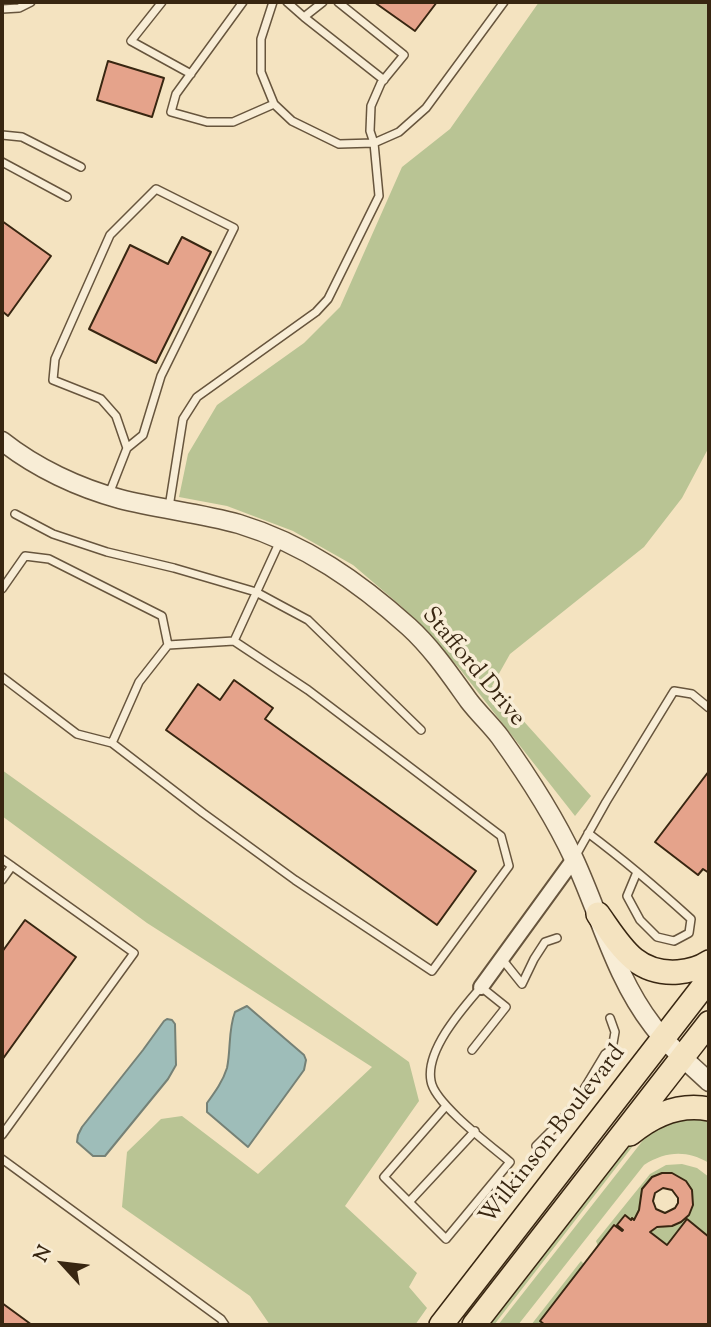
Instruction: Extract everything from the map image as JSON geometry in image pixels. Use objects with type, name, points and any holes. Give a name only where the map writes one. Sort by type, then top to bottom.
[{"type":"main road","points":[[598,914],[636,962],[651,970],[687,971],[709,962]]},
{"type":"main road","name":"Wilkinson Boulevard","points":[[441,1325],[709,979]]},
{"type":"main road","points":[[474,1325],[709,1023]]},
{"type":"main road","points":[[604,1157],[641,1125],[658,1115],[690,1107],[709,1109]]},
{"type":"street","name":"Stafford Drive","points":[[2,441],[51,472],[77,484],[109,495],[241,525],[307,552],[369,592],[420,638],[499,736],[536,790],[574,859],[620,972],[651,1024],[709,1082]]},
{"type":"street","points":[[481,986],[574,859]]},
{"type":"lane","points":[[2,9],[19,8],[31,2]]},
{"type":"lane","points":[[162,2],[131,41],[191,74]]},
{"type":"lane","points":[[243,2],[176,94],[171,112],[207,122],[233,122],[274,104]]},
{"type":"lane","points":[[273,2],[261,39],[261,72],[274,104],[292,121],[339,144],[374,143],[399,132],[426,108],[504,2]]},
{"type":"lane","points":[[287,2],[384,80]]},
{"type":"lane","points":[[304,17],[323,2]]},
{"type":"lane","points":[[168,508],[183,419],[197,397],[316,312],[328,299],[379,196],[374,143],[370,131],[371,106],[384,80],[404,55],[338,2]]},
{"type":"lane","points":[[2,135],[22,137],[81,167]]},
{"type":"lane","points":[[2,162],[67,197]]},
{"type":"lane","points":[[109,495],[127,449],[143,435],[161,376],[234,228],[156,189],[110,236],[55,359],[53,380],[101,399],[116,416],[127,449]]},
{"type":"lane","points":[[15,514],[53,534],[107,552],[256,592],[308,620],[421,730]]},
{"type":"lane","points":[[234,641],[280,540]]},
{"type":"lane","points":[[2,589],[25,556],[49,559],[162,616],[168,645]]},
{"type":"lane","points":[[2,677],[76,734],[112,743],[295,880],[432,971],[509,866],[501,836],[308,690],[234,641],[168,645],[139,682],[112,743]]},
{"type":"lane","points":[[574,859],[674,691],[691,694],[709,708]]},
{"type":"lane","points":[[589,833],[637,872],[691,919],[689,933],[674,941],[657,937],[640,920],[627,896],[637,872]]},
{"type":"lane","points":[[2,859],[134,953],[2,1135]]},
{"type":"lane","points":[[2,880],[12,866]]},
{"type":"lane","points":[[501,959],[522,984],[545,942],[557,938]]},
{"type":"lane","points":[[446,1106],[384,1177],[446,1239],[510,1162],[446,1106],[430,1082],[432,1059],[461,1011],[481,986],[506,1007],[472,1051]]},
{"type":"lane","points":[[536,1146],[575,1104],[605,1054],[612,1049],[615,1032],[610,1018]]},
{"type":"lane","points":[[410,1202],[475,1131]]},
{"type":"lane","points":[[2,1159],[221,1319],[225,1325]]},
{"type":"green space","points":[[539,2],[709,2],[709,447],[682,498],[644,547],[510,654],[492,686],[591,796],[575,816],[459,668],[401,606],[353,565],[293,531],[227,506],[179,497],[188,454],[217,405],[304,343],[340,307],[402,167],[450,129]]},
{"type":"green space","points":[[2,770],[409,1062],[419,1101],[345,1206],[417,1273],[409,1287],[427,1308],[415,1325],[270,1325],[250,1296],[122,1207],[127,1152],[161,1119],[182,1116],[258,1174],[372,1067],[147,923],[2,816]]},
{"type":"green space","points":[[695,1118],[709,1120],[709,1163],[693,1156],[676,1154],[660,1157],[644,1165],[518,1325],[498,1325],[644,1139],[668,1125]]},
{"type":"green space","points":[[667,1121],[636,1142],[494,1325],[486,1325],[633,1139]]},
{"type":"green space","points":[[682,1164],[697,1168],[709,1177],[709,1237],[687,1220],[667,1245],[650,1232],[681,1222],[692,1210],[691,1190],[686,1182],[669,1173],[659,1174],[645,1184],[634,1220],[624,1215],[617,1225],[623,1230],[598,1246],[596,1241],[650,1174],[666,1165]]},
{"type":"green space","points":[[581,1261],[584,1264],[540,1321],[545,1325],[531,1325]]},
{"type":"water","points":[[247,1006],[304,1055],[306,1060],[304,1070],[248,1147],[207,1112],[207,1103],[227,1068],[235,1012]]},
{"type":"water","points":[[167,1019],[175,1024],[176,1065],[168,1079],[105,1156],[93,1156],[77,1142],[82,1127]]},
{"type":"building","points":[[374,2],[437,2],[415,31]]},
{"type":"building","points":[[108,61],[164,78],[152,117],[97,100]]},
{"type":"building","points":[[2,221],[51,256],[8,316],[2,311]]},
{"type":"building","points":[[182,237],[211,252],[156,363],[89,329],[130,245],[168,264]]},
{"type":"building","points":[[234,680],[273,708],[265,719],[476,871],[437,925],[166,730],[198,684],[220,700]]},
{"type":"building","points":[[709,771],[709,873],[703,869],[698,875],[655,842]]},
{"type":"building","points":[[25,920],[76,957],[2,1060],[2,952]]},
{"type":"building","points":[[672,1173],[686,1181],[692,1190],[693,1205],[689,1215],[672,1226],[657,1227],[650,1232],[667,1245],[687,1219],[709,1237],[709,1325],[545,1325],[540,1321],[614,1225],[622,1231],[617,1225],[625,1215],[634,1220],[639,1210],[642,1189],[652,1177]],"holes":[[[663,1188],[672,1190],[678,1198],[675,1208],[665,1213],[656,1209],[653,1201],[655,1193]]]},
{"type":"building","points":[[2,1303],[32,1325],[2,1325]]}]
